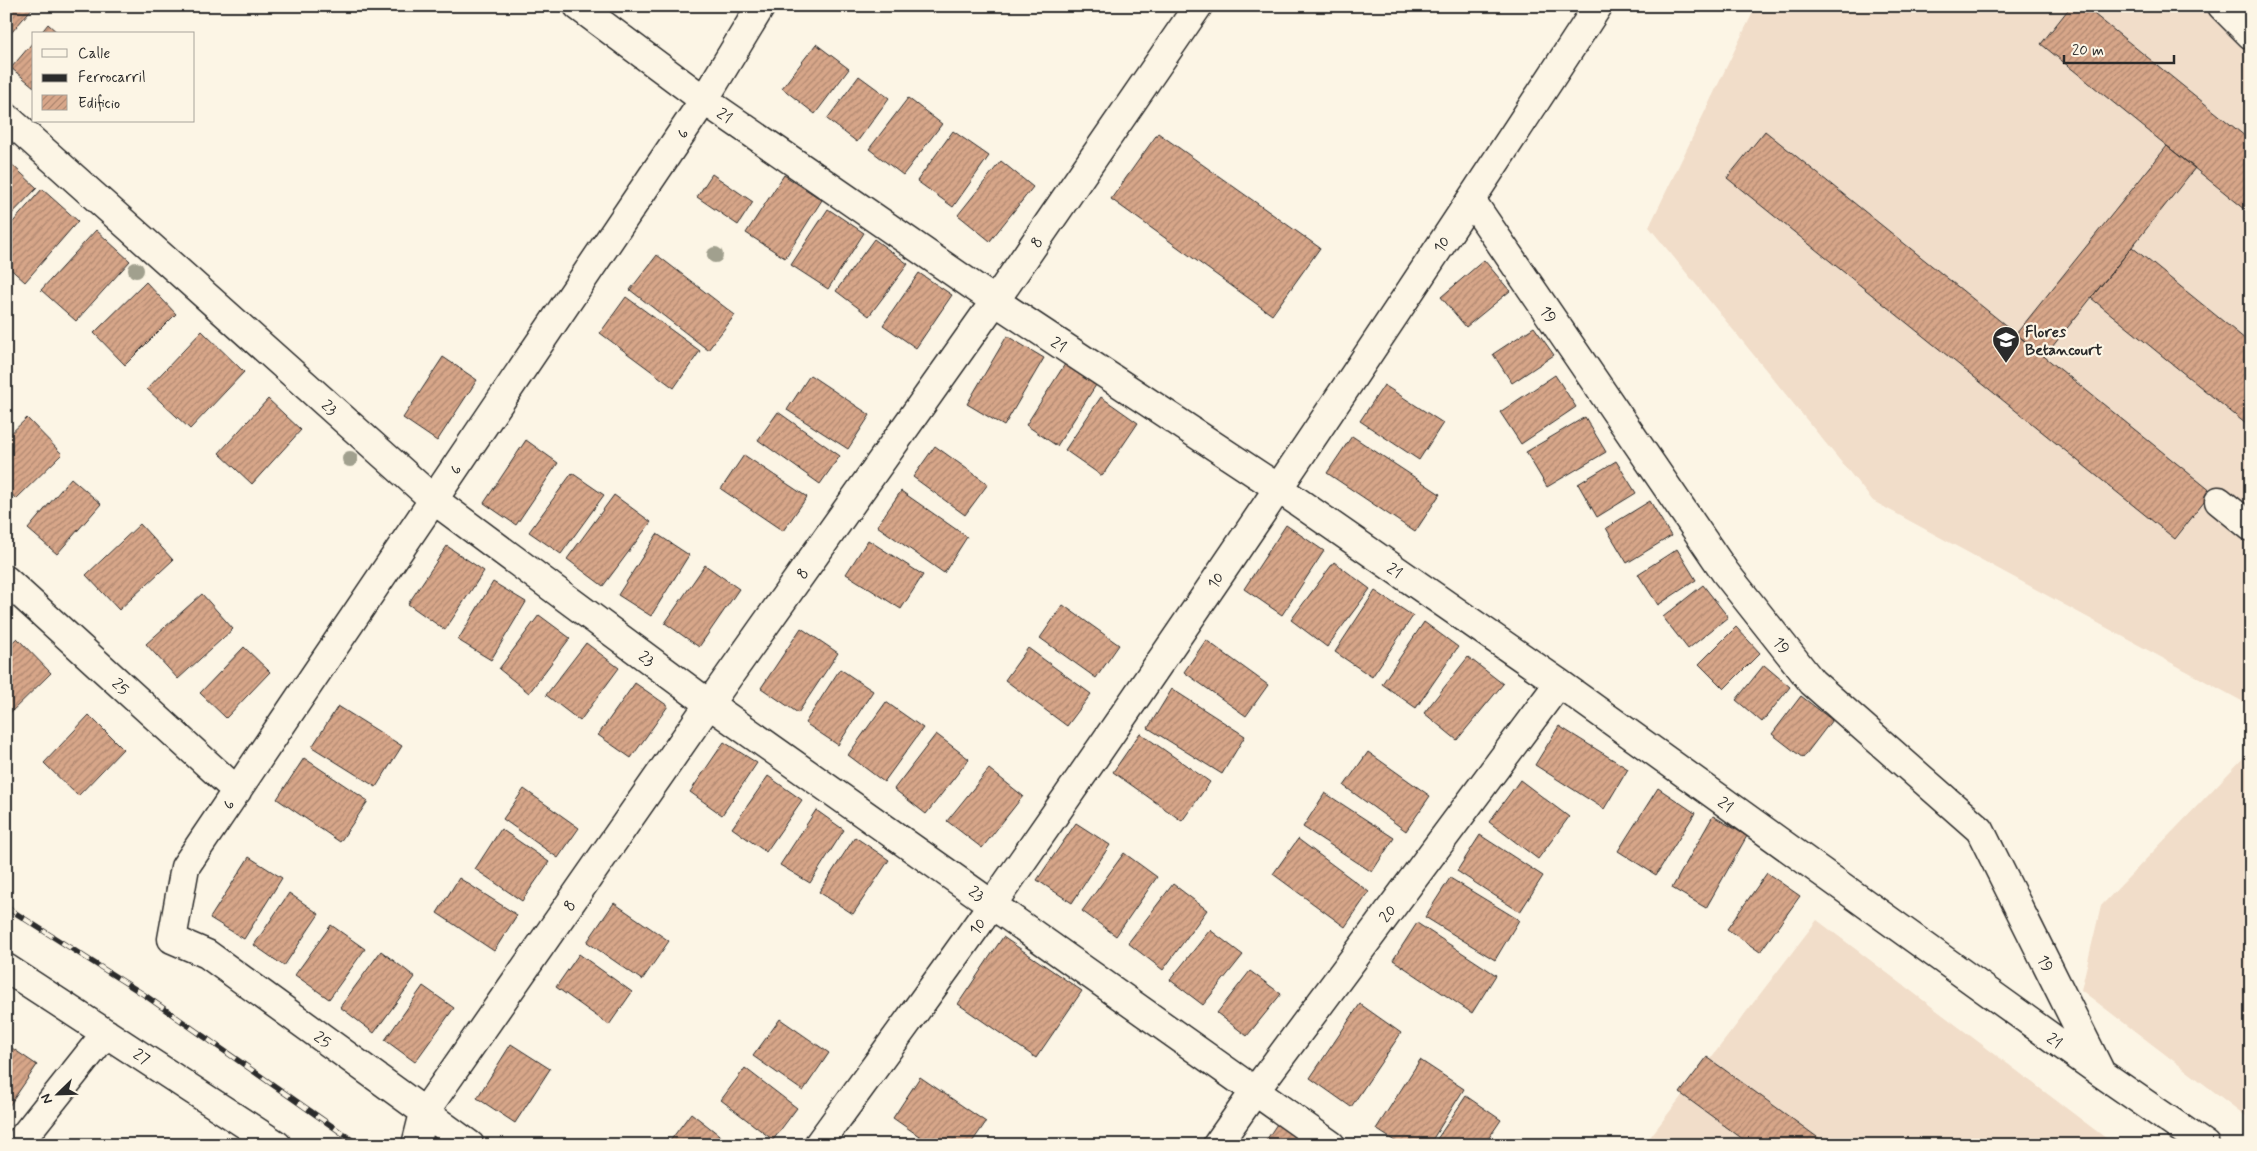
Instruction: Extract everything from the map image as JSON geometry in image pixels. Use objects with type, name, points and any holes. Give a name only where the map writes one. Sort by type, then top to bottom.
[{"type":"street","name":"21","points":[[578,6],[704,100],[995,301],[1278,488],[1559,683],[2101,1073],[2205,1145]]},
{"type":"street","name":"6","points":[[172,939],[186,867],[704,100],[761,6]]},
{"type":"street","name":"8","points":[[416,1145],[424,1113],[709,704],[995,301],[1198,6]]},
{"type":"street","name":"10","points":[[818,1145],[992,904],[1278,488],[1598,6]]},
{"type":"street","points":[[2222,6],[2251,35]]},
{"type":"street","name":"23","points":[[6,117],[434,500],[709,704],[1331,1145]]},
{"type":"street","name":"19","points":[[1471,200],[1725,572],[1806,675],[1980,830],[2101,1073]]},
{"type":"street","points":[[2219,501],[2251,527]]},
{"type":"street","name":"25","points":[[6,580],[237,791]]},
{"type":"street","name":"20","points":[[1217,1145],[1255,1091],[1559,683]]},
{"type":"street","name":"25","points":[[172,939],[207,954],[470,1145]]},
{"type":"street","name":"27","points":[[6,968],[277,1145]]},
{"type":"street","points":[[16,1145],[106,1033]]},
{"type":"shaded area","name":"Flores Betancourt","points":[[1756,6],[2251,6],[2251,706],[1873,501],[1649,227]]},
{"type":"shaded area","points":[[2251,750],[2251,1120],[2081,990],[2101,906]]},
{"type":"shaded area","points":[[1817,920],[2115,1145],[1644,1145]]},
{"type":"building","points":[[6,6],[34,6],[6,39]]},
{"type":"building","points":[[2071,6],[2084,6],[2251,141],[2251,214],[2041,44]]},
{"type":"building","points":[[48,24],[57,32],[42,32]]},
{"type":"building","points":[[32,43],[32,85],[11,68]]},
{"type":"building","points":[[816,44],[849,69],[815,114],[782,88]]},
{"type":"building","points":[[859,76],[889,98],[857,142],[827,119]]},
{"type":"building","points":[[908,98],[942,124],[903,175],[869,149]]},
{"type":"building","points":[[953,131],[989,156],[953,207],[917,181]]},
{"type":"building","points":[[1765,131],[2212,492],[2175,539],[1727,178]]},
{"type":"building","points":[[1158,133],[1320,248],[1272,315],[1111,199]]},
{"type":"building","points":[[2167,146],[2195,168],[2044,357],[2016,334]]},
{"type":"building","points":[[6,159],[37,188],[6,220]]},
{"type":"building","points":[[1001,161],[1033,187],[990,241],[958,215]]},
{"type":"building","points":[[712,174],[753,202],[738,225],[697,197]]},
{"type":"building","points":[[784,175],[822,200],[785,258],[746,233]]},
{"type":"building","points":[[42,189],[78,221],[25,282],[6,265],[6,230]]},
{"type":"building","points":[[828,209],[864,233],[828,289],[791,265]]},
{"type":"building","points":[[96,230],[130,261],[76,321],[41,290]]},
{"type":"building","points":[[874,239],[908,264],[869,316],[836,291]]},
{"type":"building","points":[[2132,247],[2251,344],[2251,428],[2091,298]]},
{"type":"building","points":[[657,255],[735,315],[708,350],[630,290]]},
{"type":"building","points":[[1484,260],[1510,291],[1466,327],[1441,297]]},
{"type":"building","points":[[919,273],[952,295],[916,348],[883,325]]},
{"type":"building","points":[[146,282],[176,314],[125,365],[94,333]]},
{"type":"building","points":[[626,297],[700,351],[674,388],[600,333]]},
{"type":"building","points":[[1534,327],[1554,355],[1512,383],[1493,354]]},
{"type":"building","points":[[202,331],[244,372],[190,429],[147,389]]},
{"type":"building","points":[[1007,336],[1044,358],[1004,426],[967,404]]},
{"type":"building","points":[[443,357],[477,380],[437,441],[403,418]]},
{"type":"building","points":[[1065,364],[1096,385],[1057,446],[1026,425]]},
{"type":"building","points":[[810,375],[870,415],[848,449],[787,410]]},
{"type":"building","points":[[1555,375],[1576,407],[1521,444],[1500,412]]},
{"type":"building","points":[[1384,385],[1443,423],[1419,460],[1360,421]]},
{"type":"building","points":[[1101,397],[1138,423],[1102,476],[1065,450]]},
{"type":"building","points":[[268,399],[301,430],[252,484],[219,453]]},
{"type":"building","points":[[778,412],[840,456],[820,484],[758,440]]},
{"type":"building","points":[[1585,417],[1606,452],[1547,487],[1526,452]]},
{"type":"building","points":[[27,418],[62,454],[16,499],[6,488],[6,438]]},
{"type":"building","points":[[1352,436],[1440,494],[1415,532],[1327,473]]},
{"type":"building","points":[[526,440],[558,463],[516,525],[484,503]]},
{"type":"building","points":[[935,446],[988,484],[965,515],[913,477]]},
{"type":"building","points":[[744,455],[807,497],[783,531],[721,489]]},
{"type":"building","points":[[1616,461],[1636,493],[1597,517],[1578,484]]},
{"type":"building","points":[[572,473],[604,495],[561,554],[529,532]]},
{"type":"building","points":[[71,478],[101,504],[57,554],[28,529]]},
{"type":"building","points":[[901,491],[967,537],[944,573],[877,526]]},
{"type":"building","points":[[614,495],[651,522],[603,586],[567,559]]},
{"type":"building","points":[[1650,501],[1671,536],[1627,563],[1606,528]]},
{"type":"building","points":[[140,524],[173,560],[119,610],[86,575]]},
{"type":"building","points":[[1286,525],[1324,551],[1282,615],[1244,589]]},
{"type":"building","points":[[657,534],[689,555],[651,616],[618,595]]},
{"type":"building","points":[[868,540],[923,575],[901,609],[846,574]]},
{"type":"building","points":[[447,546],[484,571],[445,630],[408,604]]},
{"type":"building","points":[[1677,549],[1696,580],[1658,605],[1638,574]]},
{"type":"building","points":[[1334,562],[1370,589],[1327,647],[1291,620]]},
{"type":"building","points":[[705,565],[739,589],[699,647],[665,623]]},
{"type":"building","points":[[493,582],[526,602],[491,660],[458,640]]},
{"type":"building","points":[[1703,585],[1728,617],[1688,649],[1663,617]]},
{"type":"building","points":[[1375,591],[1413,616],[1372,677],[1335,652]]},
{"type":"building","points":[[202,594],[233,629],[178,679],[146,644]]},
{"type":"building","points":[[1063,605],[1119,645],[1096,678],[1040,638]]},
{"type":"building","points":[[539,615],[570,638],[529,693],[499,669]]},
{"type":"building","points":[[1424,622],[1458,647],[1416,708],[1382,684]]},
{"type":"building","points":[[1736,627],[1760,653],[1724,689],[1699,664]]},
{"type":"building","points":[[801,628],[838,653],[798,713],[761,688]]},
{"type":"building","points":[[17,638],[51,673],[6,717],[6,648]]},
{"type":"building","points":[[1206,640],[1268,685],[1246,716],[1184,672]]},
{"type":"building","points":[[586,643],[619,668],[580,721],[546,695]]},
{"type":"building","points":[[244,647],[270,672],[226,718],[200,693]]},
{"type":"building","points":[[1028,648],[1091,694],[1067,726],[1005,680]]},
{"type":"building","points":[[1468,657],[1503,684],[1457,740],[1424,713]]},
{"type":"building","points":[[1764,665],[1790,687],[1762,722],[1736,700]]},
{"type":"building","points":[[840,669],[873,691],[838,745],[805,723]]},
{"type":"building","points":[[635,683],[668,706],[631,758],[598,735]]},
{"type":"building","points":[[1172,689],[1245,736],[1222,774],[1148,728]]},
{"type":"building","points":[[1801,696],[1832,720],[1803,758],[1772,734]]},
{"type":"building","points":[[886,702],[923,728],[884,782],[848,755]]},
{"type":"building","points":[[338,706],[402,746],[376,787],[312,747]]},
{"type":"building","points":[[89,715],[123,749],[78,796],[44,763]]},
{"type":"building","points":[[1559,726],[1628,769],[1604,809],[1535,765]]},
{"type":"building","points":[[1140,733],[1210,782],[1182,821],[1113,772]]},
{"type":"building","points":[[936,734],[969,759],[926,814],[894,789]]},
{"type":"building","points":[[724,742],[757,763],[722,815],[690,792]]},
{"type":"building","points":[[1368,752],[1430,796],[1406,831],[1344,786]]},
{"type":"building","points":[[304,758],[368,801],[340,842],[277,799]]},
{"type":"building","points":[[989,769],[1023,796],[982,848],[947,821]]},
{"type":"building","points":[[768,776],[802,800],[766,852],[732,828]]},
{"type":"building","points":[[1520,780],[1569,817],[1538,859],[1489,822]]},
{"type":"building","points":[[1658,788],[1695,813],[1656,875],[1618,851]]},
{"type":"building","points":[[524,789],[579,828],[558,858],[503,819]]},
{"type":"building","points":[[1325,793],[1394,838],[1372,872],[1303,827]]},
{"type":"building","points":[[816,810],[844,830],[810,883],[780,865]]},
{"type":"building","points":[[1713,816],[1747,836],[1706,908],[1672,888]]},
{"type":"building","points":[[1076,823],[1110,845],[1072,903],[1037,880]]},
{"type":"building","points":[[501,829],[549,862],[522,901],[475,869]]},
{"type":"building","points":[[1480,835],[1543,876],[1520,912],[1457,871]]},
{"type":"building","points":[[855,837],[889,860],[853,914],[819,892]]},
{"type":"building","points":[[1298,839],[1369,892],[1345,927],[1273,874]]},
{"type":"building","points":[[1124,853],[1157,877],[1116,936],[1082,911]]},
{"type":"building","points":[[249,857],[282,878],[244,939],[210,918]]},
{"type":"building","points":[[1767,873],[1800,896],[1760,952],[1727,929]]},
{"type":"building","points":[[459,878],[517,915],[494,951],[437,913]]},
{"type":"building","points":[[1450,878],[1519,920],[1495,960],[1425,917]]},
{"type":"building","points":[[1173,884],[1207,910],[1163,970],[1128,943]]},
{"type":"building","points":[[289,893],[319,914],[284,966],[254,945]]},
{"type":"building","points":[[614,903],[669,941],[642,980],[587,942]]},
{"type":"building","points":[[1417,923],[1496,975],[1472,1013],[1393,960]]},
{"type":"building","points":[[331,925],[365,949],[329,999],[295,975]]},
{"type":"building","points":[[1210,930],[1243,955],[1203,1005],[1170,980]]},
{"type":"building","points":[[1003,937],[1082,991],[1036,1058],[958,1004]]},
{"type":"building","points":[[381,951],[415,977],[374,1033],[340,1007]]},
{"type":"building","points":[[579,954],[632,992],[609,1025],[556,987]]},
{"type":"building","points":[[1250,971],[1281,994],[1247,1036],[1217,1013]]},
{"type":"building","points":[[423,986],[454,1008],[415,1062],[385,1040]]},
{"type":"building","points":[[1360,1004],[1401,1033],[1351,1107],[1310,1078]]},
{"type":"building","points":[[780,1019],[829,1053],[803,1091],[753,1056]]},
{"type":"building","points":[[6,1044],[37,1065],[7,1109],[6,1108]]},
{"type":"building","points":[[511,1044],[550,1069],[515,1123],[477,1098]]},
{"type":"building","points":[[1707,1057],[1828,1145],[1751,1145],[1680,1093]]},
{"type":"building","points":[[1420,1060],[1464,1089],[1429,1145],[1401,1145],[1376,1129]]},
{"type":"building","points":[[745,1068],[797,1108],[773,1140],[721,1100]]},
{"type":"building","points":[[920,1077],[986,1122],[970,1145],[932,1145],[893,1118]]},
{"type":"building","points":[[1466,1096],[1501,1120],[1484,1145],[1433,1145]]},
{"type":"building","points":[[691,1113],[732,1145],[667,1145]]},
{"type":"building","points":[[1277,1124],[1308,1145],[1263,1145]]},
{"type":"railway","points":[[6,907],[143,994],[359,1145]]},
{"type":"place","name":"Flores Betancourt","points":[[2006,364]]}]
